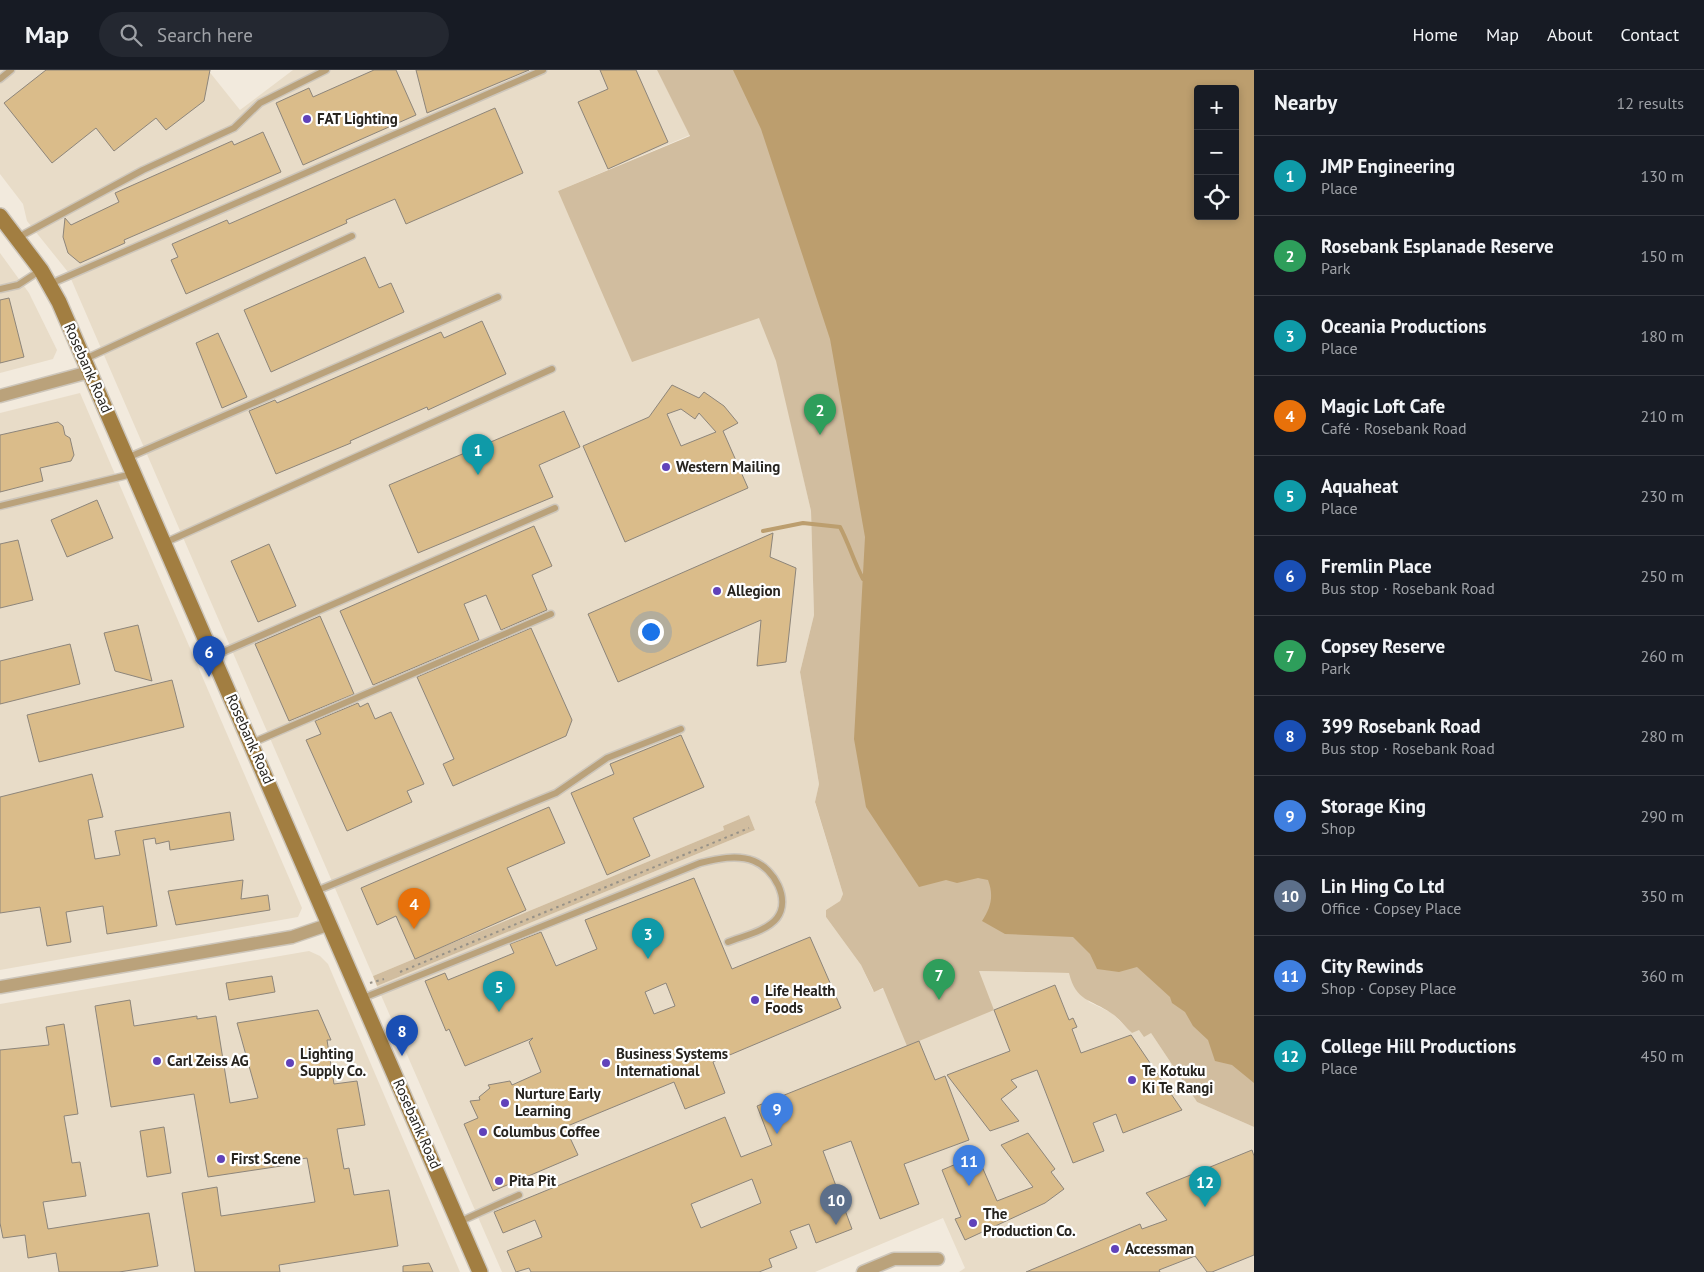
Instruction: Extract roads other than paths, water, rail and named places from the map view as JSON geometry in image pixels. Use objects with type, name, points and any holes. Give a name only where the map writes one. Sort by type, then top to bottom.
[{"type":"main road","name":"Rosebank Road","points":[[0,216],[50,284],[252,743],[480,1272]]},
{"type":"street","points":[[0,396],[87,366]]},
{"type":"street","points":[[0,987],[292,937],[330,924]]},
{"type":"street","points":[[863,1272],[894,1259],[938,1259]]},
{"type":"lane","points":[[0,79],[11,70]]},
{"type":"lane","points":[[17,238],[144,170],[234,128],[260,103],[326,70]]},
{"type":"lane","points":[[50,284],[543,70]]},
{"type":"lane","points":[[87,366],[352,236]]},
{"type":"lane","points":[[0,290],[18,285],[41,270]]},
{"type":"lane","points":[[127,458],[498,297]]},
{"type":"lane","points":[[164,543],[552,369]]},
{"type":"lane","points":[[0,506],[134,474]]},
{"type":"lane","points":[[214,656],[555,508]]},
{"type":"lane","points":[[252,743],[551,614]]},
{"type":"lane","points":[[316,891],[556,794],[607,758],[681,729]]},
{"type":"lane","points":[[360,992],[700,863],[716,859],[752,860],[771,874],[779,887],[783,906],[776,919],[768,925],[728,942]]},
{"type":"lane","points":[[459,1222],[519,1195]]},
{"type":"waterway","points":[[763,531],[803,523],[840,527],[863,579]]},
{"type":"place","name":"FAT Lighting","points":[[307,119]]},
{"type":"place","name":"Rosebank Esplanade Reserve","points":[[820,435]]},
{"type":"place","name":"Western Mailing","points":[[666,467]]},
{"type":"place","name":"JMP Engineering","points":[[478,475]]},
{"type":"place","name":"Allegion","points":[[717,591]]},
{"type":"place","name":"Fremlin Place","points":[[209,677]]},
{"type":"place","name":"Magic Loft Cafe","points":[[414,929]]},
{"type":"place","name":"Oceania Productions","points":[[648,959]]},
{"type":"place","name":"Life Health Foods","points":[[755,1000]]},
{"type":"place","name":"Copsey Reserve","points":[[939,1000]]},
{"type":"place","name":"Aquaheat","points":[[499,1012]]},
{"type":"place","name":"399 Rosebank Road","points":[[402,1056]]},
{"type":"place","name":"Carl Zeiss AG","points":[[157,1061]]},
{"type":"place","name":"Lighting Supply Co.","points":[[290,1063]]},
{"type":"place","name":"Business Systems International","points":[[606,1063]]},
{"type":"place","name":"Te Kotuku Ki Te Rangi","points":[[1132,1080]]},
{"type":"place","name":"Nurture Early Learning","points":[[505,1103]]},
{"type":"place","name":"Columbus Coffee","points":[[483,1132]]},
{"type":"place","name":"Storage King","points":[[777,1134]]},
{"type":"place","name":"First Scene","points":[[221,1159]]},
{"type":"place","name":"Pita Pit","points":[[499,1181]]},
{"type":"place","name":"City Rewinds","points":[[969,1186]]},
{"type":"place","name":"College Hill Productions","points":[[1205,1207]]},
{"type":"place","name":"The Production Co.","points":[[973,1223]]},
{"type":"place","name":"Lin Hing Co Ltd","points":[[836,1225]]},
{"type":"place","name":"Accessman","points":[[1115,1249]]}]
